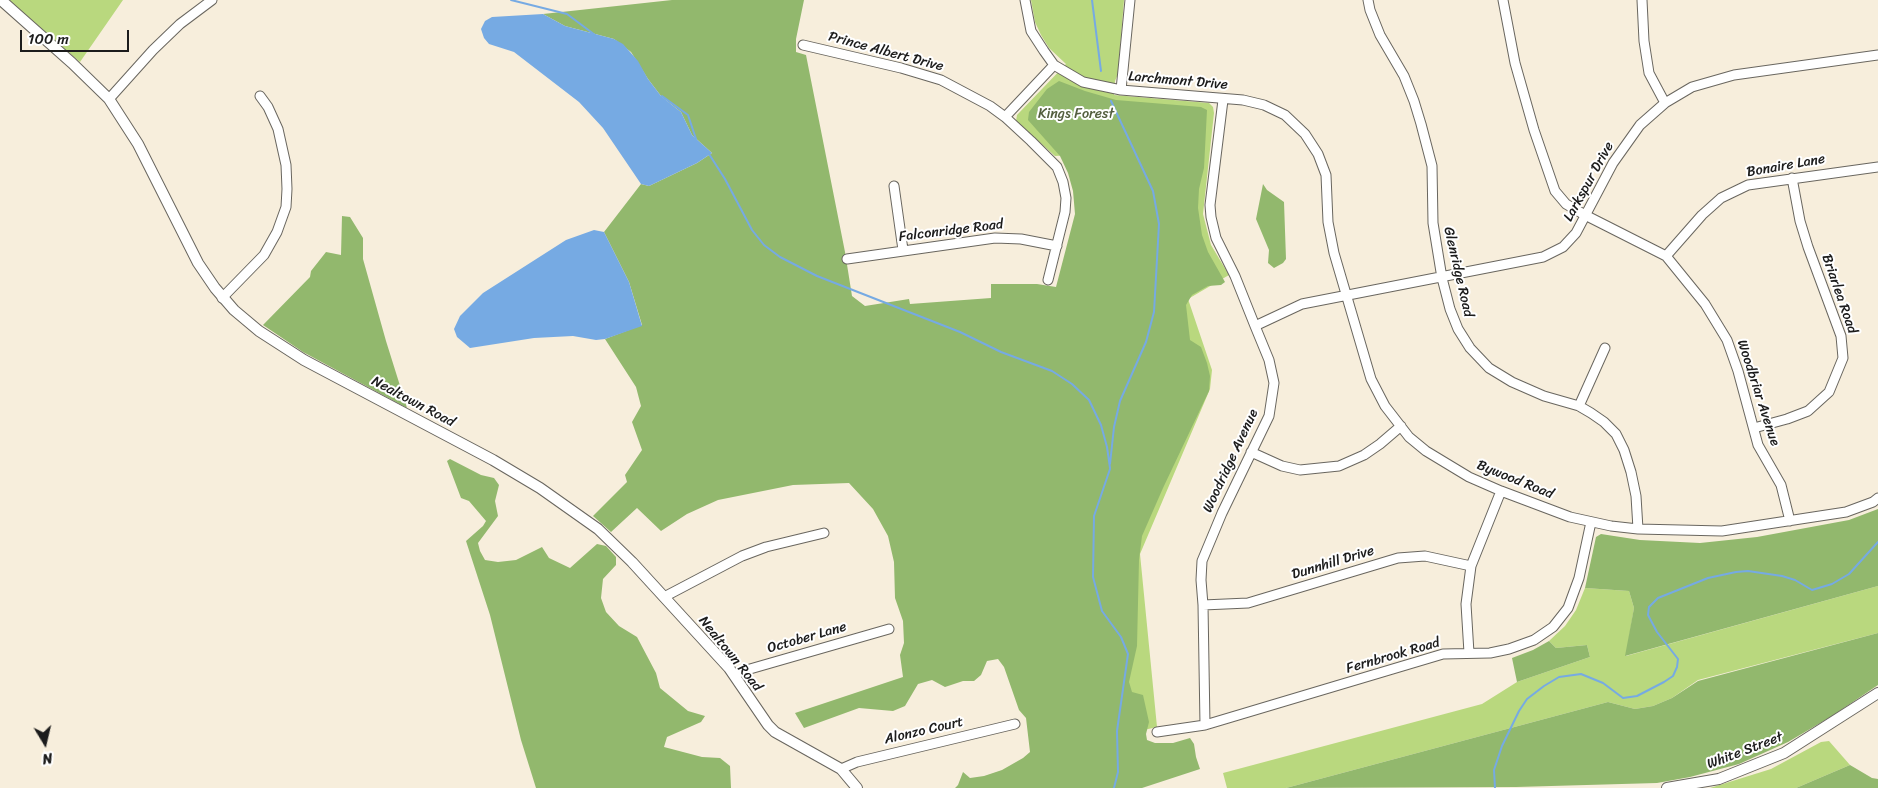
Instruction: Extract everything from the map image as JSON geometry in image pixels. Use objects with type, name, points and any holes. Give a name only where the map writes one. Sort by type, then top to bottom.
[{"type":"street","name":"Nealtown Road","points":[[1,0],[72,63],[109,99],[138,144],[198,263],[222,298],[234,310],[259,331],[296,355],[493,460],[580,514],[615,544],[734,675],[768,725],[776,732],[841,769],[857,788]]},
{"type":"street","points":[[109,99],[153,50],[180,24],[212,0]]},
{"type":"street","name":"Larchmont Drive","points":[[1025,0],[1031,31],[1054,65],[1083,82],[1121,90],[1223,100],[1243,100],[1264,105],[1285,115],[1305,134],[1318,154],[1326,175],[1327,192]]},
{"type":"street","points":[[1121,90],[1130,0]]},
{"type":"street","name":"Glenridge Road","points":[[1368,0],[1380,35],[1404,76],[1423,133],[1432,166],[1433,223],[1442,278],[1450,309],[1458,329],[1470,348],[1489,368],[1512,382],[1544,396],[1579,406],[1604,422],[1616,434],[1624,450],[1636,496],[1638,529]]},
{"type":"street","name":"Woodbriar Avenue","points":[[1503,0],[1515,63],[1534,130],[1555,191],[1566,204],[1666,256],[1705,304],[1727,340],[1738,371],[1758,445],[1780,485],[1790,521]]},
{"type":"street","points":[[1642,0],[1644,41],[1649,72],[1665,104]]},
{"type":"street","name":"Prince Albert Drive","points":[[803,44],[901,68],[941,80],[976,98],[1005,117],[1057,167],[1063,182],[1066,198],[1065,212],[1048,280]]},
{"type":"street","name":"Larkspur Drive","points":[[1255,326],[1302,304],[1543,257],[1564,247],[1576,234],[1612,162],[1640,125],[1665,104],[1692,87],[1734,75],[1878,55]]},
{"type":"street","points":[[1005,117],[1054,65]]},
{"type":"street","points":[[222,298],[264,255],[277,232],[286,207],[286,165],[278,129],[268,107],[260,96]]},
{"type":"street","name":"Woodridge Avenue","points":[[1205,725],[1202,561],[1222,513],[1269,416],[1274,383],[1269,360],[1235,276],[1216,238],[1211,217],[1210,205],[1223,100]]},
{"type":"street","name":"Bonaire Lane","points":[[1666,256],[1702,215],[1721,198],[1748,185],[1878,167]]},
{"type":"street","name":"Briarlea Road","points":[[1754,428],[1808,411],[1829,392],[1843,358],[1841,336],[1808,247],[1800,221],[1792,178]]},
{"type":"street","points":[[894,186],[903,250]]},
{"type":"street","name":"Bywood Road","points":[[1327,192],[1328,222],[1334,253],[1371,379],[1385,406],[1409,437],[1426,452],[1469,476],[1501,491],[1570,517],[1638,529],[1722,531],[1846,512],[1873,502],[1878,498]]},
{"type":"street","name":"Falconridge Road","points":[[848,258],[995,238],[1028,240],[1056,246]]},
{"type":"street","points":[[1579,406],[1604,348]]},
{"type":"street","points":[[1251,452],[1282,466],[1300,470],[1339,466],[1364,455],[1400,426]]},
{"type":"street","points":[[1469,654],[1466,604],[1471,566],[1501,491]]},
{"type":"street","name":"Fernbrook Road","points":[[1157,732],[1205,725],[1443,654],[1490,653],[1509,649],[1534,640],[1553,627],[1568,608],[1579,578],[1591,522]]},
{"type":"street","points":[[664,597],[750,553],[789,540],[824,533]]},
{"type":"street","name":"Dunnhill Drive","points":[[1204,605],[1248,603],[1398,558],[1424,556],[1471,566]]},
{"type":"street","name":"October Lane","points":[[734,675],[888,629]]},
{"type":"street","name":"White Street","points":[[1667,788],[1719,779],[1784,753],[1878,693]]},
{"type":"street","name":"Alonzo Court","points":[[841,769],[857,762],[1016,724]]},
{"type":"green space","points":[[10,0],[123,0],[80,62]]},
{"type":"green space","points":[[672,0],[804,0],[796,39],[796,52],[806,55],[852,296],[865,306],[909,299],[910,304],[991,298],[991,284],[1037,284],[1056,287],[1075,214],[1073,191],[1068,173],[1060,156],[1028,120],[1029,112],[1047,89],[1059,81],[1116,100],[1201,107],[1207,110],[1204,168],[1199,189],[1198,208],[1202,235],[1208,252],[1225,282],[1221,285],[1208,286],[1192,295],[1186,305],[1190,340],[1201,347],[1207,363],[1210,376],[1209,391],[1142,536],[1139,560],[1137,646],[1129,682],[1132,692],[1143,695],[1149,722],[1146,734],[1147,740],[1155,743],[1173,743],[1190,738],[1194,744],[1200,769],[1142,788],[955,788],[963,772],[970,778],[984,776],[1002,770],[1030,752],[1026,718],[1019,710],[1004,667],[998,659],[987,661],[981,675],[974,681],[963,681],[945,687],[932,680],[918,684],[905,706],[893,711],[859,708],[804,728],[795,713],[903,677],[900,655],[904,643],[903,621],[895,598],[894,562],[888,536],[873,509],[849,483],[793,485],[718,500],[687,514],[661,531],[637,508],[611,532],[593,516],[627,482],[625,475],[642,450],[632,422],[641,406],[636,387],[605,339],[642,325],[629,282],[604,232],[641,184],[649,186],[697,163],[712,153],[692,135],[681,112],[661,96],[631,52],[614,39],[565,26],[543,14]]},
{"type":"green space","name":"Kings Forest","points":[[1031,0],[1124,0],[1118,74],[1115,81],[1114,95],[1209,103],[1213,107],[1214,113],[1203,214],[1211,245],[1229,275],[1188,299],[1212,370],[1210,389],[1140,554],[1157,727],[1135,732],[1094,516],[1134,151],[1055,156],[1016,121],[1017,115],[1066,64],[1049,48],[1041,35],[1035,22]]},
{"type":"green space","points":[[1263,184],[1267,190],[1284,202],[1286,259],[1274,268],[1268,263],[1269,250],[1256,219]]},
{"type":"green space","points":[[342,216],[350,217],[363,238],[363,259],[407,408],[303,352],[263,325],[310,277],[311,271],[326,252],[341,255]]},
{"type":"green space","points":[[450,459],[481,475],[494,478],[499,485],[495,501],[498,516],[478,543],[485,560],[498,562],[516,560],[542,547],[549,558],[570,568],[597,544],[606,546],[616,557],[616,565],[603,579],[601,598],[606,612],[619,626],[637,637],[656,673],[660,688],[688,711],[705,716],[701,722],[667,737],[664,747],[702,757],[720,758],[730,766],[731,788],[536,788],[521,740],[490,615],[466,541],[486,521],[469,501],[461,498],[447,461]]},
{"type":"green space","points":[[1878,509],[1878,586],[1625,656],[1634,608],[1629,591],[1585,588],[1596,537],[1601,534],[1640,540],[1700,543],[1757,537],[1849,520]]},
{"type":"green space","points":[[1878,586],[1878,633],[1698,680],[1672,698],[1653,706],[1635,709],[1608,702],[1286,788],[1227,788],[1223,773],[1482,704],[1517,682],[1590,657],[1587,645],[1556,648],[1549,641],[1565,626],[1576,610],[1585,588],[1629,591],[1634,608],[1626,656]]},
{"type":"green space","points":[[1878,633],[1878,685],[1832,716],[1788,742],[1739,764],[1690,777],[1657,783],[1516,787],[1286,788],[1608,702],[1635,709],[1653,706],[1672,698],[1698,681]]},
{"type":"green space","points":[[1549,641],[1556,648],[1587,645],[1590,657],[1517,682],[1512,658]]},
{"type":"green space","points":[[1829,741],[1850,765],[1796,788],[1710,788],[1771,769],[1821,742]]},
{"type":"green space","points":[[1850,765],[1872,778],[1878,779],[1878,788],[1796,788]]},
{"type":"water","points":[[543,14],[565,26],[614,39],[623,44],[638,61],[648,79],[661,96],[681,112],[692,135],[712,153],[697,163],[649,186],[641,184],[603,128],[579,102],[514,52],[489,44],[484,38],[481,29],[485,21],[492,17]]},
{"type":"water","points":[[594,230],[604,232],[629,282],[642,326],[605,339],[596,340],[573,336],[534,338],[470,348],[457,337],[454,329],[460,316],[483,293],[566,240]]},
{"type":"waterway","points":[[511,0],[567,14],[595,35]]},
{"type":"waterway","points":[[1092,0],[1101,71]]},
{"type":"waterway","points":[[662,96],[688,115],[696,139]]},
{"type":"waterway","points":[[1110,464],[1114,427],[1120,401],[1146,342],[1154,312],[1159,224],[1153,191],[1111,101]]},
{"type":"waterway","points":[[709,154],[725,179],[752,230],[764,245],[780,257],[817,276],[960,332],[1001,352],[1052,371],[1072,384],[1089,400],[1101,425],[1110,468]]},
{"type":"waterway","points":[[1110,469],[1094,516],[1093,577],[1102,611],[1121,637],[1128,654],[1117,731],[1118,772],[1114,788]]},
{"type":"waterway","points":[[1495,788],[1494,770],[1502,746],[1527,699],[1544,686],[1559,677],[1581,674],[1603,683],[1623,698],[1637,696],[1673,676],[1678,659],[1657,632],[1648,615],[1649,607],[1658,598],[1708,578],[1748,571],[1782,576],[1795,580],[1812,590],[1832,584],[1849,574],[1878,542]]}]
